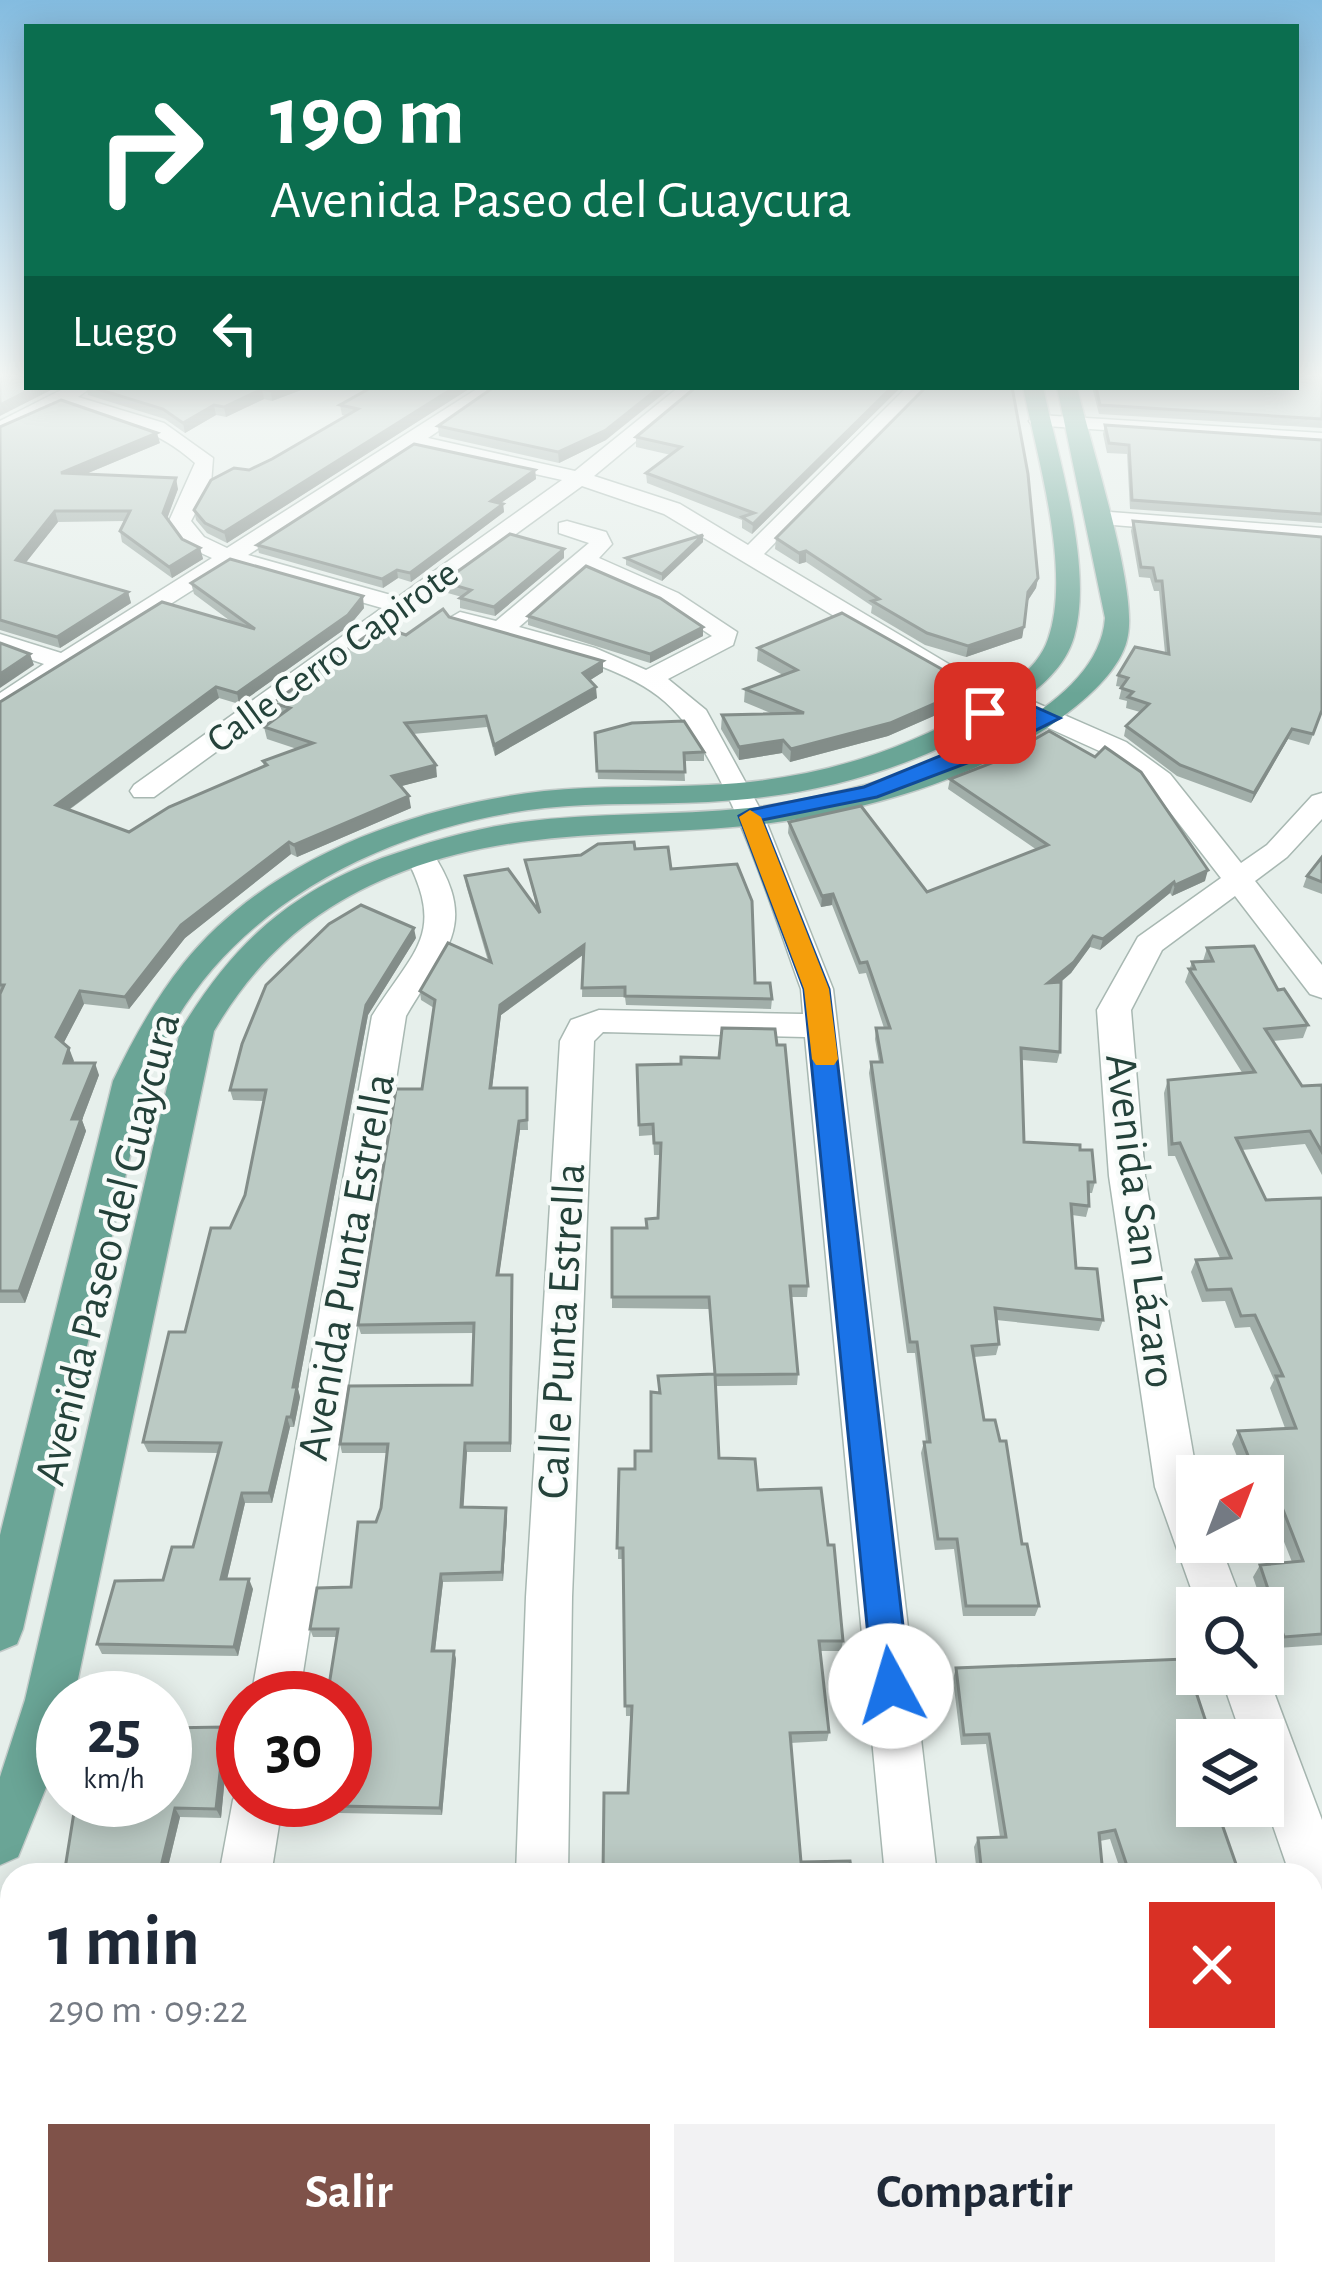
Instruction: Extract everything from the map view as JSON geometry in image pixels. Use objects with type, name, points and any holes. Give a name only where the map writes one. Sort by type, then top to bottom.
[{"type":"main road","name":"Avenida Paseo del Guaycura","points":[[0,1839],[38,1748],[197,1031],[232,975],[268,938],[332,893],[420,856],[518,831],[742,804],[855,769],[963,727],[1034,680],[1054,656],[1065,621],[1051,482]]},
{"type":"main road","name":"Avenida Paseo del Guaycura","points":[[0,1630],[130,1081],[144,1043],[193,966],[276,895],[344,854],[450,818],[544,800],[818,806],[892,785],[1050,718],[1093,676],[1111,652],[1117,631],[1118,607],[1089,482]]},
{"type":"street","points":[[201,482],[180,520],[196,542],[227,556],[405,607]]},
{"type":"street","points":[[0,704],[349,482]]},
{"type":"street","name":"Calle Cerro Capirote","points":[[144,791],[575,482]]},
{"type":"street","points":[[591,482],[672,509],[943,671],[1116,748],[1160,780],[1322,986]]},
{"type":"street","points":[[752,553],[823,482]]},
{"type":"street","points":[[1097,518],[1322,535]]},
{"type":"street","points":[[501,630],[602,540],[568,528]]},
{"type":"street","points":[[583,560],[670,598],[725,632],[724,640],[648,679]]},
{"type":"street","points":[[460,619],[586,653],[664,687],[697,716],[742,804],[817,989],[910,1863]]},
{"type":"street","points":[[0,641],[65,662]]},
{"type":"street","name":"Avenida San Lázaro","points":[[1213,1587],[1177,1487],[1126,1175],[1114,1010],[1149,944],[1277,851],[1322,802]]},
{"type":"street","name":"Avenida Punta Estrella","points":[[280,1671],[389,1016],[426,967],[444,921],[439,886],[420,856]]},
{"type":"street","name":"Calle Punta Estrella","points":[[542,1863],[549,1597],[577,1041],[583,1028],[599,1021],[822,1026]]},
{"type":"street","points":[[1252,1695],[1312,1863]]},
{"type":"street","points":[[247,1863],[253,1827]]},
{"type":"building","points":[[0,482],[175,482],[163,513],[182,539],[200,548],[169,567],[120,531],[130,511],[55,511],[16,560],[128,592],[57,637],[0,620]]},
{"type":"building","points":[[210,482],[304,482],[224,532],[205,523],[194,510]]},
{"type":"building","points":[[356,482],[519,482],[491,501],[503,504],[410,573],[397,570],[382,579],[257,545]]},
{"type":"building","points":[[669,482],[796,482],[753,524],[742,517],[754,513]]},
{"type":"building","points":[[832,482],[1029,482],[1038,578],[1028,592],[1024,627],[968,646],[927,633],[872,601],[879,599],[806,551],[799,553],[776,538]]},
{"type":"building","points":[[1131,482],[1322,482],[1322,514],[1132,500]]},
{"type":"building","points":[[1133,521],[1322,537],[1322,710],[1313,734],[1292,729],[1254,793],[1180,765],[1126,726],[1149,704],[1128,697],[1133,692],[1121,688],[1128,678],[1118,675],[1135,647],[1169,654],[1162,581],[1156,581],[1153,568],[1141,567]]},
{"type":"building","points":[[510,534],[564,549],[494,607],[460,598],[471,590],[443,582]]},
{"type":"building","points":[[703,535],[662,574],[626,558]]},
{"type":"building","points":[[230,559],[363,596],[348,615],[237,693],[216,687],[56,805],[129,832],[169,807],[267,765],[263,761],[313,743],[264,727],[290,708],[273,703],[380,626],[406,635],[443,609],[449,617],[603,661],[583,673],[596,687],[494,745],[486,716],[405,723],[436,765],[392,776],[409,796],[294,845],[289,842],[181,925],[125,997],[80,991],[56,1037],[69,1048],[64,1063],[95,1063],[72,1119],[81,1119],[19,1291],[0,1291],[0,994],[4,985],[0,985],[0,702],[162,602],[255,629],[191,583]]},
{"type":"building","points":[[586,566],[660,598],[703,627],[650,654],[528,616]]},
{"type":"building","points":[[842,613],[954,676],[946,681],[963,691],[890,723],[791,749],[783,740],[739,747],[722,715],[804,713],[745,689],[797,670],[758,648]]},
{"type":"building","points":[[0,643],[30,654],[0,674]]},
{"type":"building","points":[[684,721],[704,752],[684,753],[685,772],[597,771],[595,733],[632,723]]},
{"type":"building","points":[[1049,731],[1095,757],[1105,747],[1141,772],[1208,870],[1174,882],[1103,939],[1093,936],[1074,962],[1048,983],[1061,982],[1060,1052],[1021,1048],[1024,1142],[1092,1150],[1095,1182],[1088,1182],[1089,1206],[1071,1204],[1076,1268],[1097,1269],[1103,1320],[995,1308],[999,1344],[972,1346],[984,1420],[995,1420],[1000,1441],[1006,1441],[1022,1544],[1027,1544],[1039,1606],[966,1606],[957,1539],[938,1539],[924,1442],[930,1442],[917,1342],[910,1342],[871,1062],[882,1062],[876,1028],[890,1028],[867,962],[860,963],[833,894],[822,896],[789,822],[861,806],[927,892],[1048,845],[950,779],[1020,752],[1016,750]]},
{"type":"building","points":[[598,844],[668,847],[671,869],[737,864],[752,901],[755,983],[770,983],[772,999],[625,996],[625,987],[582,988],[584,945],[500,1005],[490,1088],[527,1088],[527,1120],[519,1121],[497,1275],[512,1275],[510,1443],[465,1443],[461,1507],[506,1508],[502,1572],[441,1574],[432,1651],[454,1651],[440,1808],[372,1807],[372,1671],[331,1671],[338,1629],[310,1629],[317,1588],[351,1587],[358,1522],[376,1522],[381,1508],[388,1444],[340,1444],[349,1386],[472,1385],[474,1323],[358,1325],[396,1089],[422,1089],[435,1000],[420,991],[448,943],[491,962],[465,876],[508,869],[540,913],[525,860],[581,855]]},
{"type":"building","points":[[1322,857],[1322,882],[1307,876]]},
{"type":"building","points":[[361,905],[414,928],[366,1005],[293,1387],[297,1387],[269,1493],[242,1493],[221,1579],[249,1579],[234,1647],[97,1644],[115,1581],[163,1580],[172,1547],[193,1547],[221,1443],[143,1442],[169,1332],[185,1332],[211,1228],[230,1228],[245,1195],[266,1090],[230,1090],[242,1044],[266,985],[329,924]]},
{"type":"building","points":[[1254,946],[1278,990],[1284,989],[1308,1025],[1265,1029],[1302,1086],[1322,1085],[1322,1152],[1310,1131],[1236,1138],[1266,1200],[1322,1198],[1322,1634],[1284,1637],[1284,1587],[1267,1587],[1260,1565],[1303,1561],[1284,1512],[1284,1455],[1248,1455],[1238,1431],[1296,1428],[1276,1376],[1283,1376],[1255,1315],[1241,1316],[1231,1289],[1207,1290],[1196,1260],[1231,1258],[1180,1143],[1172,1144],[1168,1080],[1255,1072],[1189,969],[1195,969],[1192,962],[1213,961],[1207,948]]},
{"type":"building","points":[[722,1028],[775,1029],[777,1045],[785,1045],[808,1286],[790,1286],[798,1374],[715,1375],[719,1458],[755,1459],[758,1490],[821,1488],[828,1545],[834,1545],[843,1641],[819,1641],[829,1732],[790,1733],[801,1862],[850,1863],[603,1863],[604,1793],[628,1793],[632,1706],[625,1706],[623,1548],[617,1548],[619,1469],[635,1469],[635,1451],[651,1451],[651,1392],[660,1393],[658,1376],[715,1374],[709,1297],[612,1297],[612,1228],[647,1228],[646,1219],[658,1218],[661,1143],[654,1143],[653,1124],[639,1125],[637,1065],[681,1064],[681,1057],[719,1058]]},
{"type":"building","points":[[1176,1659],[1176,1695],[1197,1695],[1205,1719],[1176,1719],[1176,1827],[1223,1827],[1236,1863],[1126,1863],[1115,1830],[1099,1833],[1102,1863],[981,1863],[978,1838],[1006,1837],[989,1734],[964,1735],[956,1668]]},
{"type":"building","points":[[216,1727],[216,1809],[192,1808],[192,1728]]},
{"type":"building","points":[[72,1827],[170,1827],[162,1863],[66,1863]]},
{"type":"slow traffic","points":[[750,817],[817,989],[825,1059]]},
{"type":"route","points":[[891,1686],[817,989],[750,816],[818,806],[914,778],[1050,718],[1006,700],[985,713]]}]
